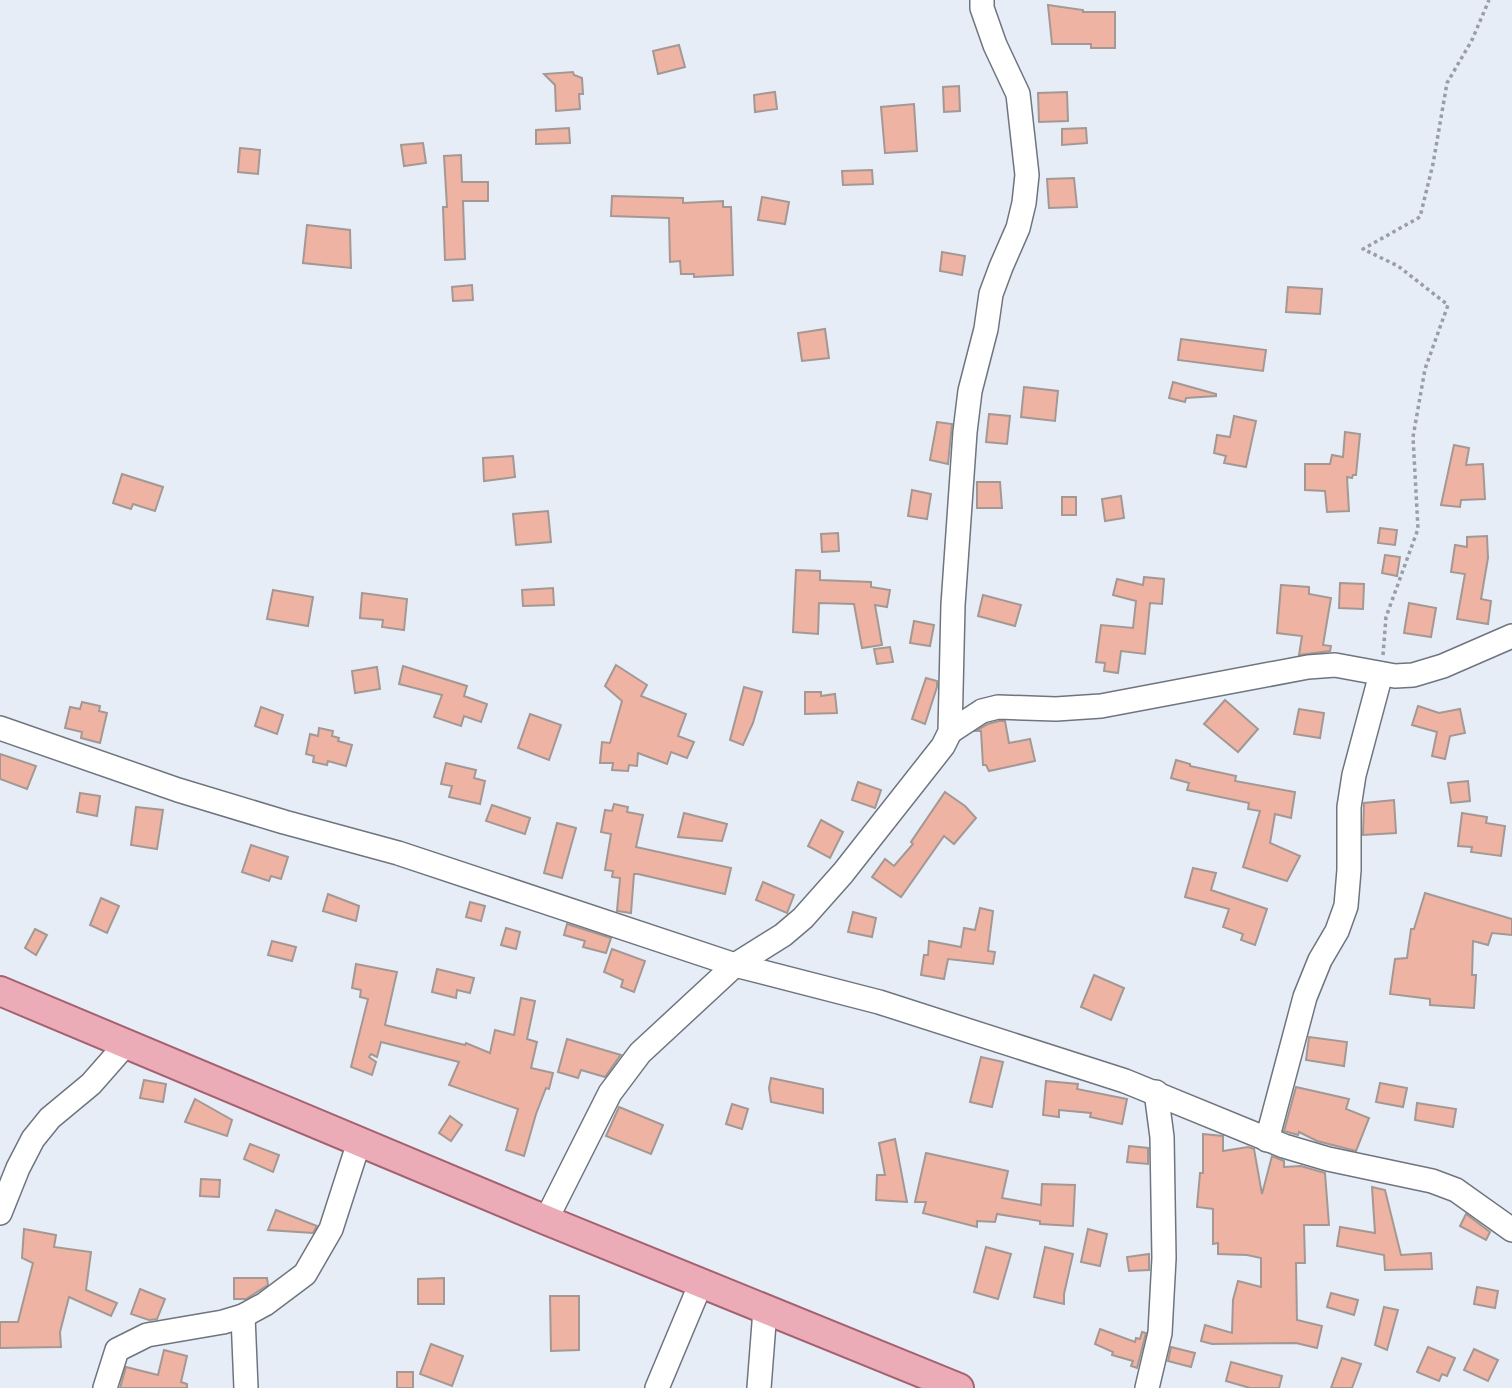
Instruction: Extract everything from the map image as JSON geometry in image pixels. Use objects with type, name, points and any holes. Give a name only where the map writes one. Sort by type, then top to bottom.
[{"type":"main road","points":[[0,991],[546,1220],[959,1388]]},
{"type":"street","points":[[546,1220],[610,1093],[640,1053],[735,965],[783,935],[803,918],[843,873],[943,746],[950,732],[953,605],[970,391],[992,294],[1018,228],[1027,174],[1018,94],[995,45],[982,8],[982,0]]},
{"type":"street","points":[[950,732],[982,712],[998,707],[1056,709],[1101,706],[1308,667],[1335,665],[1395,677],[1413,675],[1443,666],[1512,636]]},
{"type":"street","points":[[1267,1140],[1305,997],[1346,906],[1349,807],[1354,775],[1381,674]]},
{"type":"street","points":[[0,728],[178,790],[398,853],[735,965],[879,1002],[1156,1092],[1267,1140],[1328,1159],[1432,1181],[1457,1190],[1512,1230]]},
{"type":"street","points":[[0,1213],[33,1139],[50,1118],[91,1084],[127,1043]]},
{"type":"street","points":[[1147,1388],[1160,1333],[1164,1258],[1162,1137],[1156,1092]]},
{"type":"street","points":[[105,1388],[117,1350],[146,1335],[243,1316],[265,1304],[305,1275],[331,1229],[359,1142]]},
{"type":"street","points":[[657,1388],[701,1283]]},
{"type":"street","points":[[759,1388],[765,1310]]},
{"type":"street","points":[[243,1316],[246,1388]]},
{"type":"path","points":[[1381,674],[1386,617],[1418,529],[1413,437],[1426,369],[1448,305],[1398,267],[1363,249],[1420,217],[1433,164],[1447,83],[1472,40],[1489,0]]},
{"type":"building","points":[[1048,5],[1083,12],[1115,12],[1115,48],[1091,48],[1091,44],[1052,44]]},
{"type":"building","points":[[679,45],[685,67],[658,74],[653,51]]},
{"type":"building","points":[[573,72],[582,78],[580,109],[556,111],[555,85],[544,74]]},
{"type":"building","points":[[959,86],[960,111],[944,112],[943,87]]},
{"type":"building","points":[[775,92],[777,109],[755,112],[754,95]]},
{"type":"building","points":[[1067,92],[1068,121],[1039,122],[1038,93]]},
{"type":"building","points":[[914,104],[917,151],[885,153],[881,107]]},
{"type":"building","points":[[569,128],[570,143],[536,144],[536,130]]},
{"type":"building","points":[[1086,128],[1087,143],[1062,145],[1062,129]]},
{"type":"building","points":[[423,143],[426,163],[404,166],[401,145]]},
{"type":"building","points":[[240,148],[260,150],[258,174],[238,172]]},
{"type":"building","points":[[461,155],[462,182],[488,182],[488,201],[463,201],[465,259],[445,260],[443,207],[447,207],[444,156]]},
{"type":"building","points":[[872,170],[873,184],[843,185],[842,171]]},
{"type":"building","points":[[1074,178],[1077,207],[1049,208],[1047,179]]},
{"type":"building","points":[[612,196],[683,198],[683,203],[723,201],[723,207],[731,207],[733,275],[694,277],[694,274],[681,274],[680,261],[670,262],[669,218],[611,216]]},
{"type":"building","points":[[762,197],[789,202],[785,224],[758,220]]},
{"type":"building","points":[[307,225],[350,230],[351,268],[303,263]]},
{"type":"building","points":[[942,252],[965,256],[962,275],[940,271]]},
{"type":"building","points":[[472,285],[473,300],[453,301],[452,287]]},
{"type":"building","points":[[1288,287],[1322,289],[1320,314],[1286,312]]},
{"type":"building","points":[[825,329],[829,358],[802,361],[798,333]]},
{"type":"building","points":[[1181,339],[1266,350],[1263,371],[1178,360]]},
{"type":"building","points":[[1173,382],[1216,396],[1186,398],[1185,402],[1169,398]]},
{"type":"building","points":[[1024,387],[1058,391],[1055,421],[1021,417]]},
{"type":"building","points":[[989,414],[1010,416],[1007,444],[986,442]]},
{"type":"building","points":[[1234,416],[1256,421],[1246,467],[1224,463],[1226,456],[1214,453],[1217,435],[1230,437]]},
{"type":"building","points":[[937,422],[952,424],[948,464],[930,460]]},
{"type":"building","points":[[1345,432],[1360,434],[1356,475],[1347,477],[1349,511],[1327,512],[1325,491],[1305,490],[1305,464],[1330,464],[1332,455],[1343,457]]},
{"type":"building","points":[[1454,445],[1469,448],[1466,465],[1483,464],[1485,499],[1461,500],[1460,507],[1441,505]]},
{"type":"building","points":[[513,456],[515,477],[484,481],[483,458]]},
{"type":"building","points":[[122,474],[163,487],[155,511],[133,504],[131,509],[113,503]]},
{"type":"building","points":[[977,482],[1000,482],[1002,508],[977,508]]},
{"type":"building","points":[[912,490],[931,494],[927,519],[908,516]]},
{"type":"building","points":[[1121,496],[1124,518],[1105,521],[1102,499]]},
{"type":"building","points":[[1062,497],[1076,497],[1076,515],[1062,515]]},
{"type":"building","points":[[548,511],[551,542],[516,545],[513,514]]},
{"type":"building","points":[[1380,528],[1397,530],[1395,545],[1378,543]]},
{"type":"building","points":[[838,533],[839,551],[822,552],[821,534]]},
{"type":"building","points":[[1487,536],[1488,558],[1481,599],[1491,601],[1488,624],[1457,619],[1465,574],[1451,572],[1455,545],[1467,547],[1467,537]]},
{"type":"building","points":[[1385,555],[1400,557],[1397,576],[1382,573]]},
{"type":"building","points":[[796,570],[820,571],[820,580],[871,582],[871,587],[890,590],[887,607],[875,605],[882,645],[862,648],[854,604],[819,603],[818,634],[793,632]]},
{"type":"building","points":[[1144,577],[1164,579],[1162,604],[1150,603],[1145,654],[1121,651],[1118,673],[1104,671],[1105,663],[1096,662],[1101,625],[1133,628],[1136,601],[1113,595],[1117,579],[1143,585]]},
{"type":"building","points":[[1340,583],[1364,584],[1363,609],[1339,608]]},
{"type":"building","points":[[1281,585],[1309,587],[1309,594],[1331,598],[1323,645],[1331,646],[1330,651],[1299,655],[1302,636],[1277,633]]},
{"type":"building","points":[[553,588],[554,605],[523,606],[522,590]]},
{"type":"building","points":[[273,590],[313,597],[308,626],[267,619]]},
{"type":"building","points":[[362,593],[407,599],[404,630],[382,627],[383,620],[360,618]]},
{"type":"building","points":[[983,595],[1021,605],[1015,626],[978,616]]},
{"type":"building","points":[[1409,603],[1436,608],[1431,637],[1404,633]]},
{"type":"building","points":[[914,621],[934,625],[930,646],[910,643]]},
{"type":"building","points":[[890,647],[893,662],[877,664],[874,649]]},
{"type":"building","points":[[616,665],[647,685],[641,696],[686,714],[678,736],[694,742],[687,758],[671,752],[667,764],[638,753],[637,766],[629,765],[628,771],[612,770],[613,763],[600,763],[602,742],[610,743],[622,701],[605,686]]},
{"type":"building","points":[[403,666],[467,686],[464,696],[487,704],[481,722],[464,716],[461,726],[434,717],[442,695],[399,684]]},
{"type":"building","points":[[377,667],[380,689],[355,693],[352,671]]},
{"type":"building","points":[[926,678],[937,681],[937,687],[925,724],[912,719]]},
{"type":"building","points":[[744,687],[762,692],[743,745],[730,740]]},
{"type":"building","points":[[805,692],[821,692],[821,696],[835,694],[837,713],[805,714]]},
{"type":"building","points":[[1225,700],[1258,729],[1238,752],[1204,724]]},
{"type":"building","points":[[82,702],[100,706],[99,711],[107,713],[100,743],[81,738],[82,732],[65,728],[70,707],[80,709]]},
{"type":"building","points":[[1418,706],[1439,713],[1460,709],[1465,733],[1450,736],[1445,759],[1432,756],[1437,732],[1412,725]]},
{"type":"building","points":[[261,707],[283,715],[277,734],[255,726]]},
{"type":"building","points":[[1299,709],[1324,713],[1320,738],[1294,734]]},
{"type":"building","points":[[530,714],[561,725],[549,760],[518,748]]},
{"type":"building","points":[[1005,721],[1009,743],[1030,739],[1035,761],[989,771],[986,765],[983,765],[981,731],[976,731]]},
{"type":"building","points":[[319,728],[333,731],[332,736],[339,738],[338,741],[352,745],[346,766],[328,761],[327,765],[313,762],[314,756],[306,754],[310,734],[318,736]]},
{"type":"building","points":[[0,754],[36,766],[27,789],[0,779]]},
{"type":"building","points":[[1176,760],[1190,766],[1236,776],[1235,781],[1295,792],[1291,818],[1275,814],[1270,843],[1300,856],[1287,881],[1243,867],[1260,811],[1248,809],[1249,803],[1187,790],[1189,783],[1171,778]]},
{"type":"building","points":[[446,763],[476,770],[474,778],[485,781],[480,804],[449,797],[452,786],[441,784]]},
{"type":"building","points":[[1468,781],[1470,801],[1451,803],[1448,783]]},
{"type":"building","points":[[858,782],[881,790],[875,808],[852,800]]},
{"type":"building","points":[[945,792],[965,806],[976,818],[954,844],[944,836],[901,897],[872,877],[885,859],[894,866],[913,844],[911,842]]},
{"type":"building","points":[[80,793],[100,796],[97,816],[77,812]]},
{"type":"building","points":[[1394,800],[1396,833],[1363,835],[1364,803]]},
{"type":"building","points":[[614,804],[628,807],[627,812],[643,815],[636,847],[731,868],[725,894],[634,874],[631,913],[617,911],[620,878],[612,877],[613,871],[605,870],[611,834],[601,832],[605,810],[612,811]]},
{"type":"building","points":[[492,805],[530,818],[525,834],[486,821]]},
{"type":"building","points":[[136,807],[163,810],[157,849],[131,845]]},
{"type":"building","points":[[684,813],[727,824],[722,841],[678,837]]},
{"type":"building","points":[[1462,813],[1487,817],[1486,823],[1505,826],[1501,856],[1471,852],[1472,847],[1458,846]]},
{"type":"building","points":[[821,820],[843,832],[830,858],[808,846]]},
{"type":"building","points":[[557,823],[576,828],[562,878],[544,873]]},
{"type":"building","points":[[251,845],[288,857],[281,879],[271,876],[269,881],[242,872]]},
{"type":"building","points":[[1193,868],[1216,873],[1211,890],[1267,909],[1255,945],[1241,940],[1243,934],[1223,927],[1229,909],[1185,897]]},
{"type":"building","points":[[763,882],[794,895],[787,913],[756,900]]},
{"type":"building","points":[[1425,893],[1512,919],[1512,935],[1492,933],[1488,945],[1473,941],[1472,975],[1476,975],[1474,1008],[1430,1005],[1430,999],[1390,994],[1395,959],[1407,958],[1411,929],[1414,929]]},
{"type":"building","points":[[328,894],[359,906],[356,921],[323,911]]},
{"type":"building","points":[[101,898],[119,906],[107,933],[90,925]]},
{"type":"building","points":[[470,902],[485,906],[481,921],[466,917]]},
{"type":"building","points":[[980,908],[993,911],[988,951],[995,952],[993,964],[948,959],[944,979],[921,975],[924,955],[928,955],[929,941],[961,947],[964,928],[975,930]]},
{"type":"building","points":[[853,912],[876,918],[872,937],[848,932]]},
{"type":"building","points":[[567,924],[611,938],[606,953],[583,947],[585,941],[564,935]]},
{"type":"building","points":[[506,928],[520,932],[516,949],[501,945]]},
{"type":"building","points":[[35,929],[47,935],[36,955],[25,948]]},
{"type":"building","points":[[272,941],[296,947],[292,961],[268,955]]},
{"type":"building","points":[[612,949],[645,961],[634,992],[621,987],[623,980],[604,972]]},
{"type":"building","points":[[356,964],[397,972],[385,1025],[465,1045],[466,1043],[490,1053],[495,1030],[514,1035],[521,998],[535,1001],[527,1039],[537,1042],[531,1068],[553,1073],[549,1089],[546,1088],[536,1114],[524,1156],[506,1150],[518,1109],[449,1085],[459,1062],[381,1042],[377,1057],[371,1054],[369,1057],[376,1062],[372,1075],[351,1067],[368,999],[360,997],[361,990],[352,988]]},
{"type":"building","points":[[437,969],[474,978],[470,993],[457,990],[456,998],[432,992]]},
{"type":"building","points":[[1094,975],[1124,988],[1111,1020],[1081,1007]]},
{"type":"building","points":[[1309,1037],[1347,1042],[1344,1066],[1306,1060]]},
{"type":"building","points":[[567,1039],[621,1055],[605,1077],[581,1070],[578,1078],[558,1072]]},
{"type":"building","points":[[981,1057],[1003,1062],[992,1107],[970,1102]]},
{"type":"building","points":[[771,1078],[823,1089],[823,1113],[771,1102]]},
{"type":"building","points":[[144,1080],[166,1084],[163,1102],[140,1098]]},
{"type":"building","points":[[1046,1081],[1078,1084],[1077,1089],[1127,1099],[1122,1124],[1090,1117],[1091,1113],[1059,1110],[1059,1117],[1043,1115]]},
{"type":"building","points":[[1380,1083],[1407,1088],[1403,1107],[1376,1102]]},
{"type":"building","points":[[1296,1087],[1349,1099],[1346,1109],[1369,1118],[1356,1151],[1317,1141],[1299,1132],[1298,1135],[1284,1131]]},
{"type":"building","points":[[195,1099],[232,1120],[227,1136],[185,1122]]},
{"type":"building","points":[[1417,1103],[1456,1109],[1453,1127],[1415,1120]]},
{"type":"building","points":[[732,1104],[748,1109],[742,1129],[726,1124]]},
{"type":"building","points":[[619,1107],[663,1125],[651,1154],[606,1136]]},
{"type":"building","points":[[450,1116],[462,1125],[451,1141],[439,1133]]},
{"type":"building","points":[[1203,1134],[1223,1136],[1223,1151],[1248,1147],[1254,1149],[1262,1194],[1272,1156],[1284,1161],[1284,1167],[1301,1166],[1325,1173],[1329,1225],[1304,1225],[1305,1263],[1296,1263],[1297,1320],[1322,1326],[1317,1348],[1296,1343],[1212,1344],[1201,1341],[1205,1325],[1232,1333],[1233,1300],[1238,1281],[1261,1287],[1261,1258],[1218,1254],[1218,1243],[1213,1244],[1213,1209],[1197,1207],[1200,1173],[1203,1173]]},
{"type":"building","points":[[895,1139],[907,1202],[876,1200],[877,1175],[885,1175],[879,1143]]},
{"type":"building","points":[[250,1144],[279,1155],[273,1172],[244,1159]]},
{"type":"building","points":[[1129,1146],[1148,1148],[1148,1164],[1127,1162]]},
{"type":"building","points":[[926,1153],[1008,1171],[1002,1198],[1041,1205],[1042,1184],[1075,1185],[1073,1226],[1040,1224],[1040,1221],[997,1214],[995,1222],[977,1221],[977,1227],[923,1213],[926,1202],[915,1202]]},
{"type":"building","points":[[201,1179],[220,1180],[219,1197],[200,1196]]},
{"type":"building","points":[[1372,1187],[1385,1190],[1401,1255],[1431,1253],[1432,1269],[1385,1270],[1384,1255],[1337,1246],[1340,1227],[1375,1233]]},
{"type":"building","points":[[276,1210],[317,1226],[313,1233],[268,1230]]},
{"type":"building","points":[[1466,1214],[1490,1232],[1486,1240],[1460,1226]]},
{"type":"building","points":[[24,1229],[56,1235],[54,1247],[91,1252],[86,1290],[117,1303],[111,1316],[69,1297],[60,1332],[61,1347],[0,1348],[0,1322],[18,1322],[33,1263],[22,1258]]},
{"type":"building","points":[[1088,1229],[1107,1234],[1100,1266],[1081,1262]]},
{"type":"building","points":[[986,1247],[1011,1254],[998,1299],[974,1292]]},
{"type":"building","points":[[1045,1247],[1073,1254],[1064,1304],[1034,1297]]},
{"type":"building","points":[[1149,1254],[1149,1270],[1129,1271],[1127,1257]]},
{"type":"building","points":[[234,1278],[267,1278],[268,1285],[246,1299],[234,1299]]},
{"type":"building","points":[[444,1278],[444,1304],[418,1304],[418,1279]]},
{"type":"building","points":[[1477,1287],[1498,1291],[1495,1308],[1474,1304]]},
{"type":"building","points":[[140,1289],[165,1299],[157,1319],[149,1320],[131,1314]]},
{"type":"building","points":[[1331,1293],[1358,1300],[1354,1315],[1327,1307]]},
{"type":"building","points":[[550,1296],[579,1296],[579,1350],[551,1351]]},
{"type":"building","points":[[1384,1307],[1398,1310],[1387,1350],[1375,1345]]},
{"type":"building","points":[[1100,1329],[1135,1342],[1136,1338],[1140,1339],[1142,1332],[1146,1333],[1137,1368],[1131,1366],[1133,1361],[1112,1355],[1113,1352],[1095,1344]]},
{"type":"building","points":[[431,1344],[463,1356],[452,1386],[420,1374]]},
{"type":"building","points":[[1171,1347],[1195,1353],[1191,1367],[1168,1361]]},
{"type":"building","points":[[1428,1347],[1455,1358],[1447,1376],[1442,1374],[1439,1381],[1417,1372]]},
{"type":"building","points":[[1474,1349],[1498,1360],[1488,1381],[1464,1370]]},
{"type":"building","points":[[164,1350],[187,1356],[181,1382],[187,1384],[187,1388],[120,1388],[126,1367],[158,1375]]},
{"type":"building","points":[[1342,1358],[1361,1364],[1352,1388],[1331,1388]]},
{"type":"building","points":[[1231,1362],[1282,1376],[1279,1388],[1250,1388],[1226,1381]]},
{"type":"building","points":[[397,1372],[413,1372],[413,1388],[397,1388]]}]
